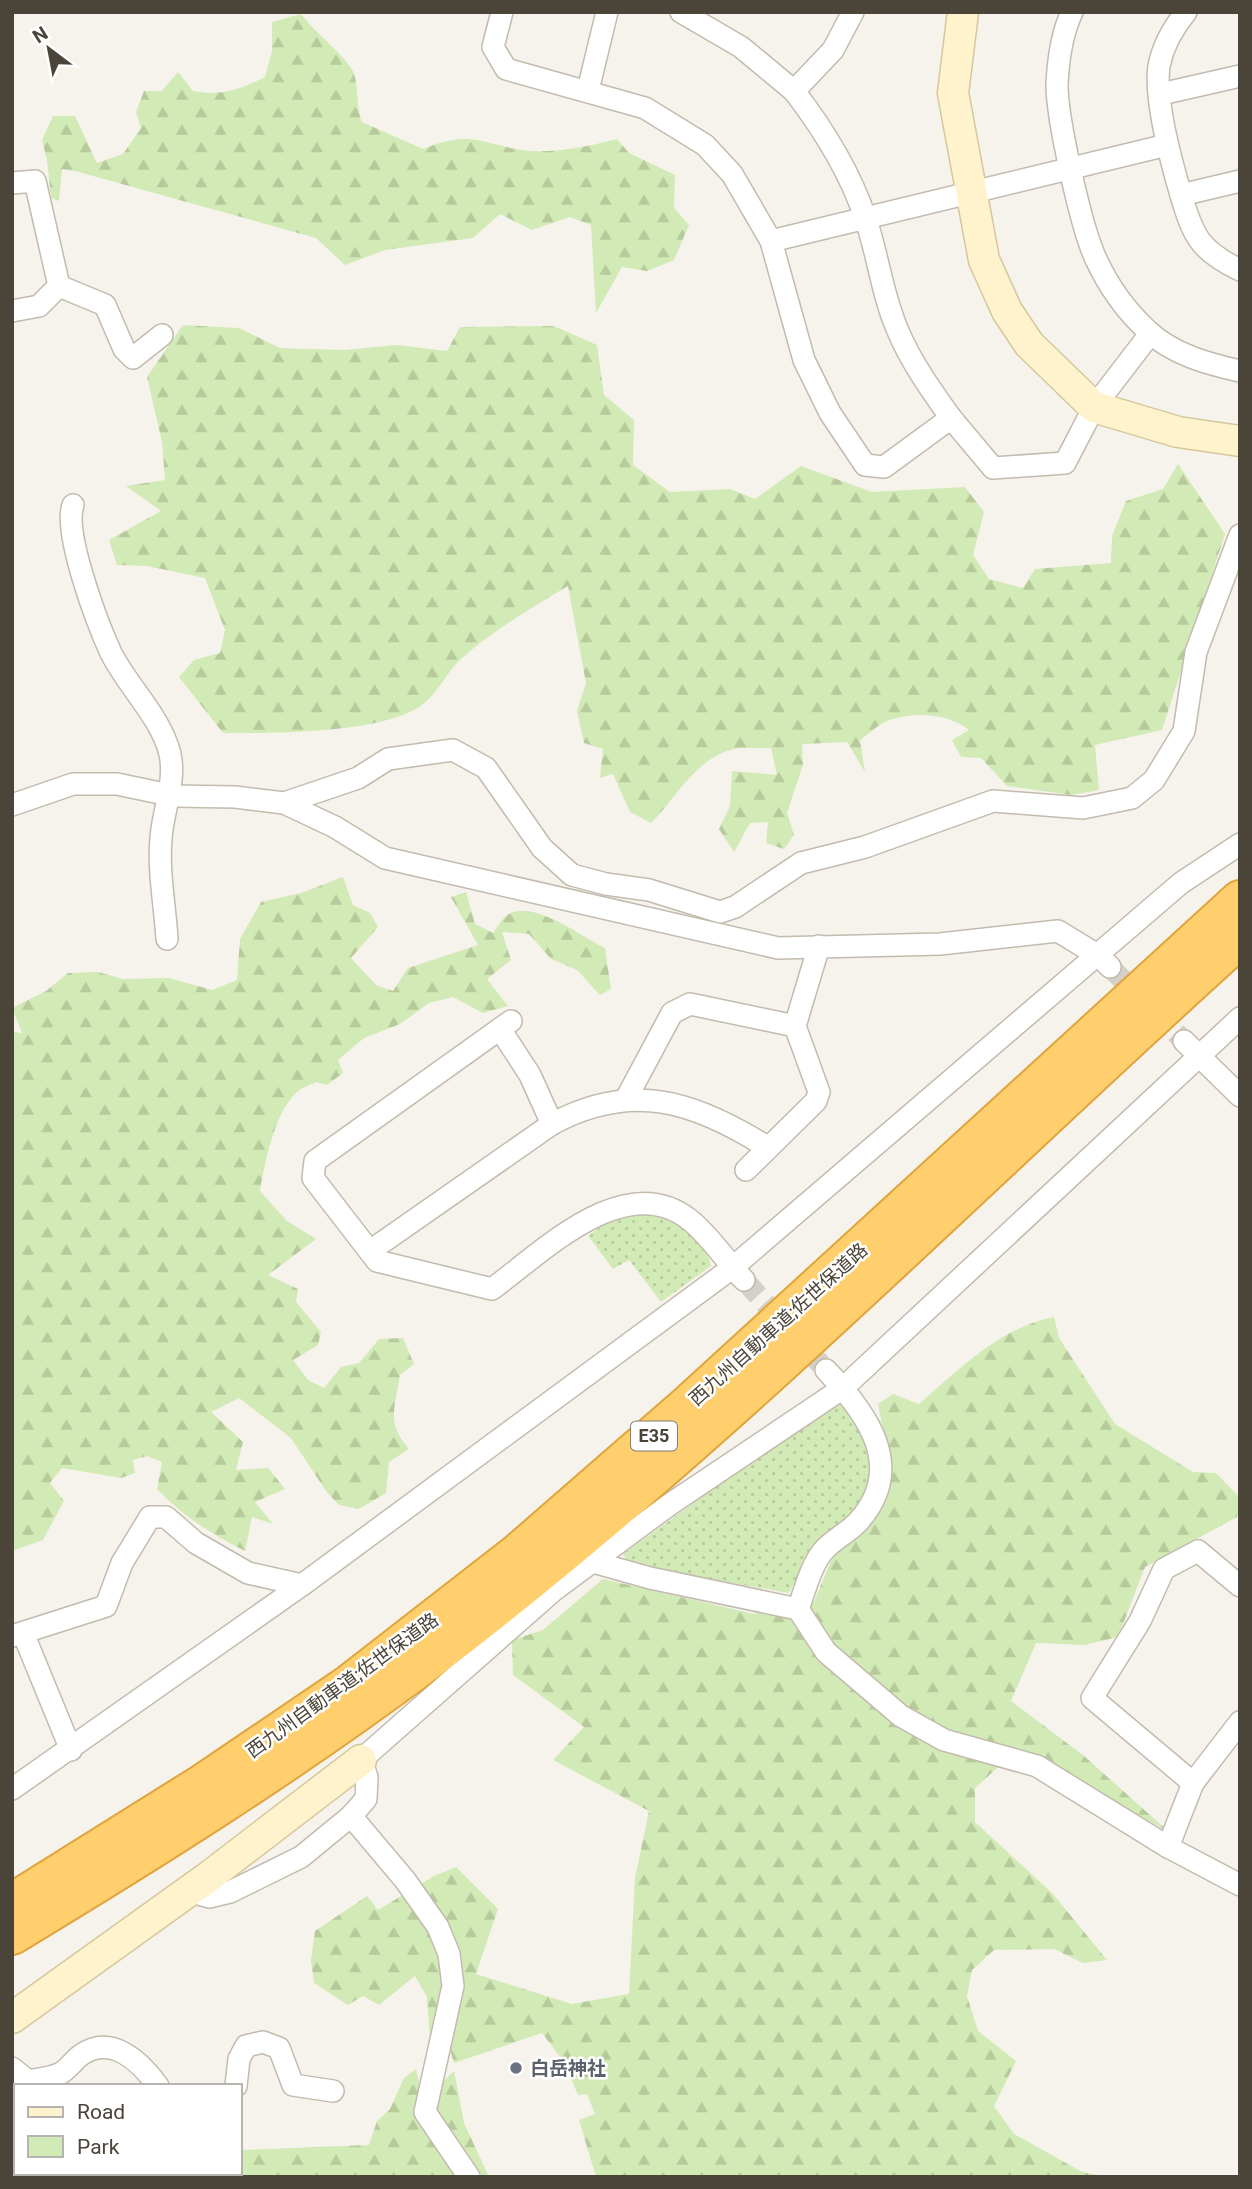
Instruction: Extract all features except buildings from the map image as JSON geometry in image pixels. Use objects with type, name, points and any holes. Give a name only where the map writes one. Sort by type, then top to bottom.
[{"type":"highway","name":"西九州自動車道;佐世保道路","points":[[12,1903],[192,1790],[347,1686],[518,1553],[700,1395],[1240,900]]},
{"type":"highway","name":"西九州自動車道;佐世保道路","points":[[12,1935],[257,1782],[420,1666],[499,1604],[730,1407],[1240,938]]},
{"type":"street","points":[[502,12],[493,47],[506,69],[645,108],[705,145],[732,174],[771,241],[804,360],[830,413],[865,465],[884,467],[951,418]]},
{"type":"street","points":[[588,90],[607,12]]},
{"type":"street","points":[[681,12],[741,47],[794,91],[835,150],[852,182],[866,218],[896,328],[914,365],[951,418],[993,468],[1065,463],[1094,407],[1150,334]]},
{"type":"street","points":[[794,91],[833,50],[853,12]]},
{"type":"street","points":[[963,12],[953,93],[984,260],[1007,311],[1029,344],[1094,407],[1178,432],[1240,442]]},
{"type":"street","points":[[1072,12],[1065,27],[1057,86],[1071,168],[1094,256],[1119,301],[1150,334],[1199,362],[1240,371]]},
{"type":"street","points":[[1186,12],[1171,30],[1159,66],[1167,145],[1192,232],[1213,257],[1240,270]]},
{"type":"street","points":[[1161,94],[1240,76]]},
{"type":"street","points":[[771,241],[1167,145]]},
{"type":"street","points":[[12,183],[35,181],[59,286]]},
{"type":"street","points":[[1181,195],[1240,181]]},
{"type":"street","points":[[12,311],[39,306],[59,286]]},
{"type":"street","points":[[59,286],[105,305],[124,349],[133,358],[162,335]]},
{"type":"street","points":[[73,505],[72,533],[79,564],[107,642],[163,735],[170,753],[172,774],[161,836],[160,870],[167,939]]},
{"type":"street","points":[[284,803],[358,778],[388,759],[453,750],[486,768],[541,848],[572,875],[606,884],[649,890],[720,912],[735,907],[801,863],[865,847],[993,801],[1083,808],[1132,798],[1154,780],[1184,731],[1196,652],[1240,536]]},
{"type":"street","points":[[12,805],[73,784],[117,784],[168,795],[235,797],[284,803],[335,827],[385,858],[778,948],[940,944],[1058,931],[1105,961]]},
{"type":"street","points":[[12,1789],[71,1750],[738,1274],[1105,961],[1181,883],[1240,844]]},
{"type":"street","points":[[746,1170],[816,1101],[819,1092],[795,1026],[820,946]]},
{"type":"street","points":[[626,1099],[672,1013],[690,1004],[795,1026]]},
{"type":"street","points":[[12,2018],[188,1891],[360,1760],[554,1590],[669,1505],[843,1388],[1200,1058],[1240,1017]]},
{"type":"street","points":[[552,1124],[506,1025],[315,1161],[313,1178],[377,1261],[492,1289],[593,1216],[613,1207],[639,1202],[667,1207],[690,1220],[738,1274]]},
{"type":"street","points":[[1184,1041],[1240,1096]]},
{"type":"street","points":[[370,1251],[552,1124],[575,1112],[626,1099],[662,1101],[695,1108],[730,1124],[767,1147]]},
{"type":"street","points":[[798,1609],[823,1551],[858,1522],[873,1499],[882,1472],[875,1431],[826,1370]]},
{"type":"street","points":[[71,1750],[17,1634],[106,1606],[122,1563],[150,1517],[166,1517],[196,1543],[248,1573],[302,1585]]},
{"type":"street","points":[[1193,1783],[1092,1698],[1140,1621],[1164,1569],[1198,1551],[1240,1586]]},
{"type":"street","points":[[593,1562],[650,1578],[798,1609],[826,1652],[901,1716],[944,1740],[1037,1766],[1168,1847],[1240,1885]]},
{"type":"street","points":[[1168,1847],[1193,1783],[1240,1721]]},
{"type":"street","points":[[188,1891],[209,1897],[230,1892],[301,1857],[351,1816],[366,1799],[367,1777],[360,1760]]},
{"type":"street","points":[[351,1816],[405,1880],[438,1927],[449,1954],[453,1986],[425,2112],[469,2177]]},
{"type":"street","points":[[236,2084],[239,2059],[246,2046],[263,2042],[279,2048],[293,2085],[332,2091]]},
{"type":"street","points":[[16,2078],[29,2081],[60,2073],[83,2054],[100,2046],[116,2048],[135,2060],[156,2084]]},
{"type":"green space","points":[[301,14],[354,73],[362,122],[423,149],[467,139],[514,149],[551,151],[617,139],[629,153],[675,175],[674,208],[689,225],[674,260],[647,271],[622,267],[596,313],[591,225],[570,217],[532,230],[500,214],[473,238],[385,250],[345,265],[316,238],[75,171],[62,169],[59,201],[51,198],[42,140],[53,116],[75,116],[97,163],[123,154],[141,128],[136,112],[144,91],[162,91],[178,72],[193,91],[213,93],[230,91],[265,77],[272,51],[272,22]]},
{"type":"green space","points":[[183,325],[239,328],[280,348],[344,350],[397,345],[447,351],[460,327],[554,326],[597,345],[604,395],[634,420],[633,465],[670,492],[730,489],[755,499],[801,466],[872,492],[965,487],[984,512],[973,555],[989,579],[1023,588],[1035,569],[1111,563],[1112,536],[1126,501],[1163,489],[1178,464],[1225,534],[1162,730],[1095,745],[1099,790],[1071,795],[1007,786],[981,758],[961,757],[952,740],[969,730],[939,717],[904,716],[883,723],[860,740],[865,772],[847,742],[802,744],[803,765],[787,813],[794,835],[784,849],[766,843],[768,822],[750,823],[734,852],[719,829],[730,806],[732,771],[777,775],[771,748],[737,749],[715,756],[695,773],[651,823],[630,812],[613,774],[600,778],[603,749],[584,743],[577,711],[586,683],[568,586],[474,648],[457,663],[429,699],[406,714],[383,721],[328,730],[223,733],[179,677],[194,660],[220,653],[225,630],[205,578],[147,566],[117,565],[109,540],[161,511],[126,486],[165,480],[162,442],[147,377]]},
{"type":"green space","points":[[343,877],[353,905],[370,913],[378,927],[351,958],[376,985],[393,991],[408,968],[478,945],[451,897],[466,892],[475,924],[493,933],[506,916],[517,911],[529,911],[557,921],[605,948],[611,989],[600,995],[577,970],[551,959],[529,934],[502,932],[511,960],[487,979],[508,1006],[483,1013],[453,997],[429,1003],[400,1024],[364,1038],[338,1060],[343,1073],[327,1085],[316,1082],[298,1091],[288,1102],[276,1126],[260,1191],[287,1221],[316,1239],[268,1275],[298,1289],[296,1302],[321,1332],[318,1345],[293,1360],[308,1380],[324,1388],[341,1367],[359,1363],[379,1339],[403,1338],[414,1364],[400,1375],[394,1415],[397,1431],[409,1449],[389,1462],[386,1493],[359,1509],[339,1505],[326,1491],[291,1438],[239,1398],[211,1412],[243,1442],[236,1470],[268,1468],[285,1489],[255,1502],[273,1524],[252,1517],[245,1551],[198,1524],[167,1499],[157,1489],[162,1462],[147,1456],[133,1460],[135,1473],[121,1478],[62,1468],[50,1483],[64,1501],[43,1540],[12,1551],[12,1032],[22,1033],[12,1008],[46,991],[68,973],[98,972],[123,979],[169,978],[212,990],[237,980],[240,939],[261,902],[301,893]]},
{"type":"green space","points":[[638,1213],[673,1222],[693,1234],[707,1253],[711,1266],[661,1302],[629,1260],[613,1269],[588,1236],[608,1221]]},
{"type":"green space","points":[[1054,1317],[1059,1338],[1115,1424],[1193,1472],[1216,1473],[1240,1498],[1237,1517],[1145,1567],[1118,1637],[1085,1645],[1036,1643],[1011,1701],[1084,1756],[1169,1832],[1019,1748],[975,1788],[975,1822],[1053,1894],[1107,1960],[1083,1963],[1054,1949],[994,1950],[972,1970],[967,1996],[978,2031],[1016,2061],[994,2106],[1014,2134],[1082,2172],[1108,2177],[596,2177],[579,2120],[595,2114],[587,2094],[578,2095],[564,2062],[542,2033],[454,2063],[447,2039],[430,2039],[427,1997],[415,1976],[379,2005],[363,1996],[348,2005],[314,1983],[311,1960],[315,1931],[367,1896],[378,1910],[434,1876],[456,1867],[498,1909],[476,1974],[572,2004],[629,1994],[635,1878],[649,1811],[553,1760],[584,1727],[513,1675],[512,1640],[543,1630],[603,1579],[754,1614],[814,1602],[832,1558],[870,1520],[889,1463],[878,1404],[893,1394],[919,1404],[965,1364],[998,1340],[1034,1322]]},
{"type":"green space","points":[[838,1399],[869,1443],[876,1471],[855,1511],[810,1553],[789,1593],[628,1564],[623,1554]]},
{"type":"green space","points":[[416,2069],[423,2101],[454,2071],[464,2123],[489,2177],[12,2177],[14,2126],[14,2175],[242,2175],[242,2150],[369,2145],[377,2121],[390,2109],[404,2078]]},
{"type":"tunnel","points":[[1110,967],[1184,1041]]},
{"type":"tunnel","points":[[744,1280],[826,1370]]},
{"type":"place","name":"白岳神社","points":[[516,2068]]}]
